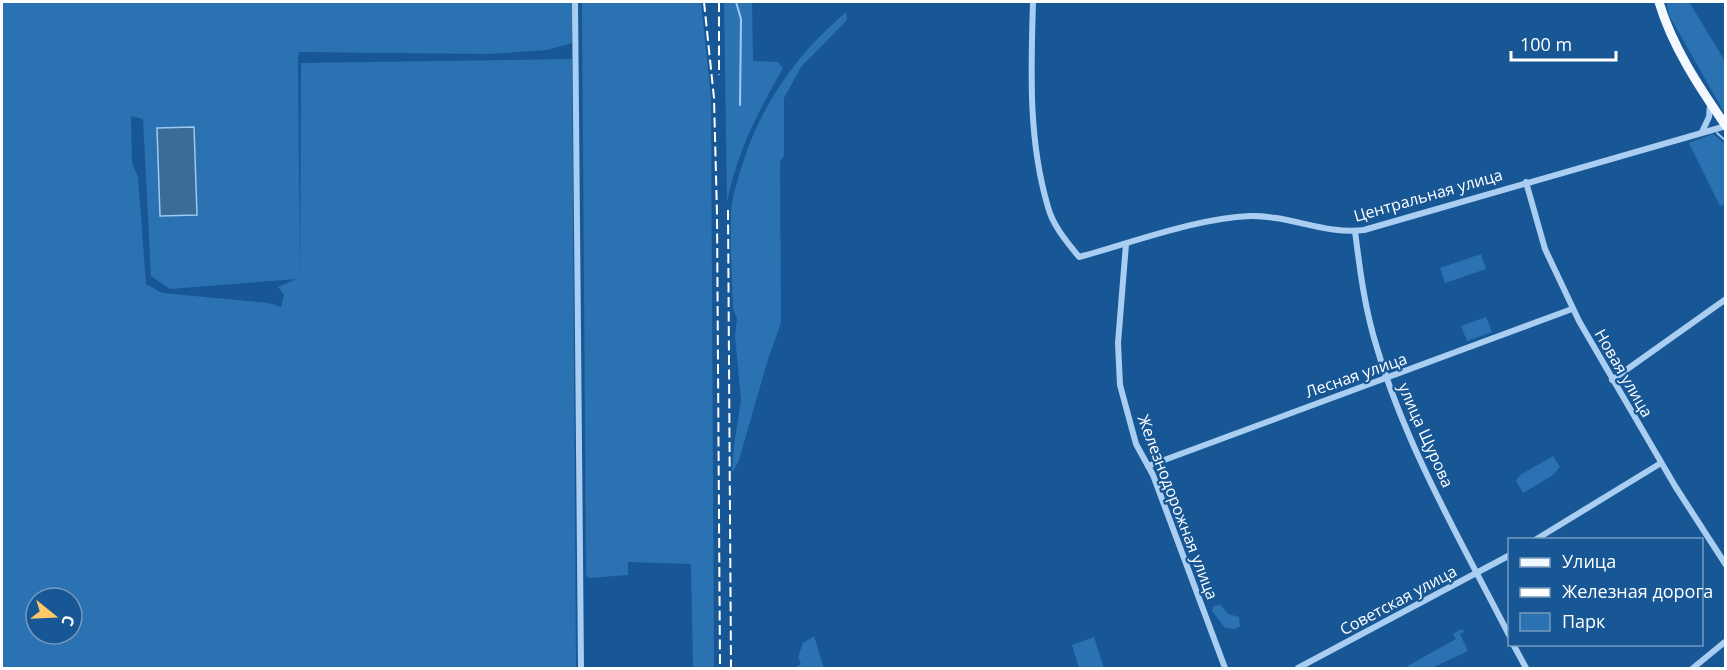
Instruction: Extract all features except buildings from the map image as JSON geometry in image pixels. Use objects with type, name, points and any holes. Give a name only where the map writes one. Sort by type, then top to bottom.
[{"type":"main road","points":[[1659,2],[1674,39],[1725,126]]},
{"type":"street","points":[[575,2],[582,669]]},
{"type":"street","name":"Центральная улица","points":[[1033,2],[1030,100],[1048,208],[1066,241],[1079,257],[1188,227],[1252,216],[1355,231],[1725,126]]},
{"type":"street","points":[[1702,132],[1709,117],[1710,103]]},
{"type":"street","name":"Новая улица","points":[[1526,182],[1545,249],[1572,309],[1661,463],[1725,565]]},
{"type":"street","name":"улица Щурова","points":[[1355,231],[1368,315],[1386,378],[1443,507],[1508,635]]},
{"type":"street","name":"Железнодорожная улица","points":[[1126,244],[1117,369],[1135,440],[1148,466],[1225,669]]},
{"type":"street","points":[[1612,380],[1725,299]]},
{"type":"street","name":"Лесная улица","points":[[1148,466],[1572,309]]},
{"type":"street","points":[[1538,538],[1661,463]]},
{"type":"street","name":"Советская улица","points":[[1298,669],[1508,556]]},
{"type":"street","points":[[1693,669],[1725,641]]},
{"type":"street","points":[[1514,646],[1526,669]]},
{"type":"green space","points":[[2,2],[574,2],[572,43],[547,50],[488,54],[299,52],[298,58],[300,279],[301,63],[572,59],[576,668],[2,668]],"holes":[[[131,116],[143,119],[151,276],[170,289],[296,279],[278,287],[284,295],[281,307],[268,303],[162,293],[146,284],[138,177],[132,163]]]},
{"type":"green space","points":[[582,2],[701,2],[711,98],[714,668],[693,668],[691,564],[628,562],[628,575],[588,578],[586,574]]},
{"type":"green space","points":[[724,2],[752,2],[753,61],[778,62],[783,68],[749,133],[736,166],[727,202]]},
{"type":"green space","points":[[1666,2],[1689,2],[1725,61],[1725,114],[1669,15]]},
{"type":"green space","points":[[846,12],[847,20],[801,67],[784,98],[784,156],[780,162],[781,323],[768,359],[739,460],[732,473],[741,400],[735,336],[737,319],[733,308],[731,262],[731,210],[735,191],[750,143],[770,101],[811,45]]},
{"type":"green space","points":[[1713,134],[1725,144],[1725,204],[1720,206],[1689,143]]},
{"type":"green space","points":[[1481,254],[1486,269],[1445,283],[1440,268]]},
{"type":"green space","points":[[1486,317],[1492,332],[1467,341],[1461,326]]},
{"type":"green space","points":[[1553,456],[1560,467],[1553,475],[1523,493],[1516,481],[1520,475]]},
{"type":"green space","points":[[1221,605],[1228,614],[1239,617],[1240,626],[1235,629],[1225,628],[1212,611],[1213,606]]},
{"type":"green space","points":[[1462,629],[1464,632],[1460,634],[1468,651],[1432,668],[1404,668],[1456,639],[1453,634]]},
{"type":"green space","points":[[814,636],[824,668],[794,668],[801,664],[798,657],[803,643]]},
{"type":"green space","points":[[1094,637],[1104,668],[1079,668],[1072,645]]},
{"type":"shaded area","points":[[194,127],[197,215],[160,216],[157,128]]},
{"type":"waterway","points":[[736,2],[741,19],[740,105]]},
{"type":"waterway","points":[[1717,133],[1726,141]]},
{"type":"railway","points":[[704,2],[714,98],[717,214],[720,668]]},
{"type":"railway","points":[[719,2],[719,75]]},
{"type":"railway","points":[[728,210],[731,668]]}]
